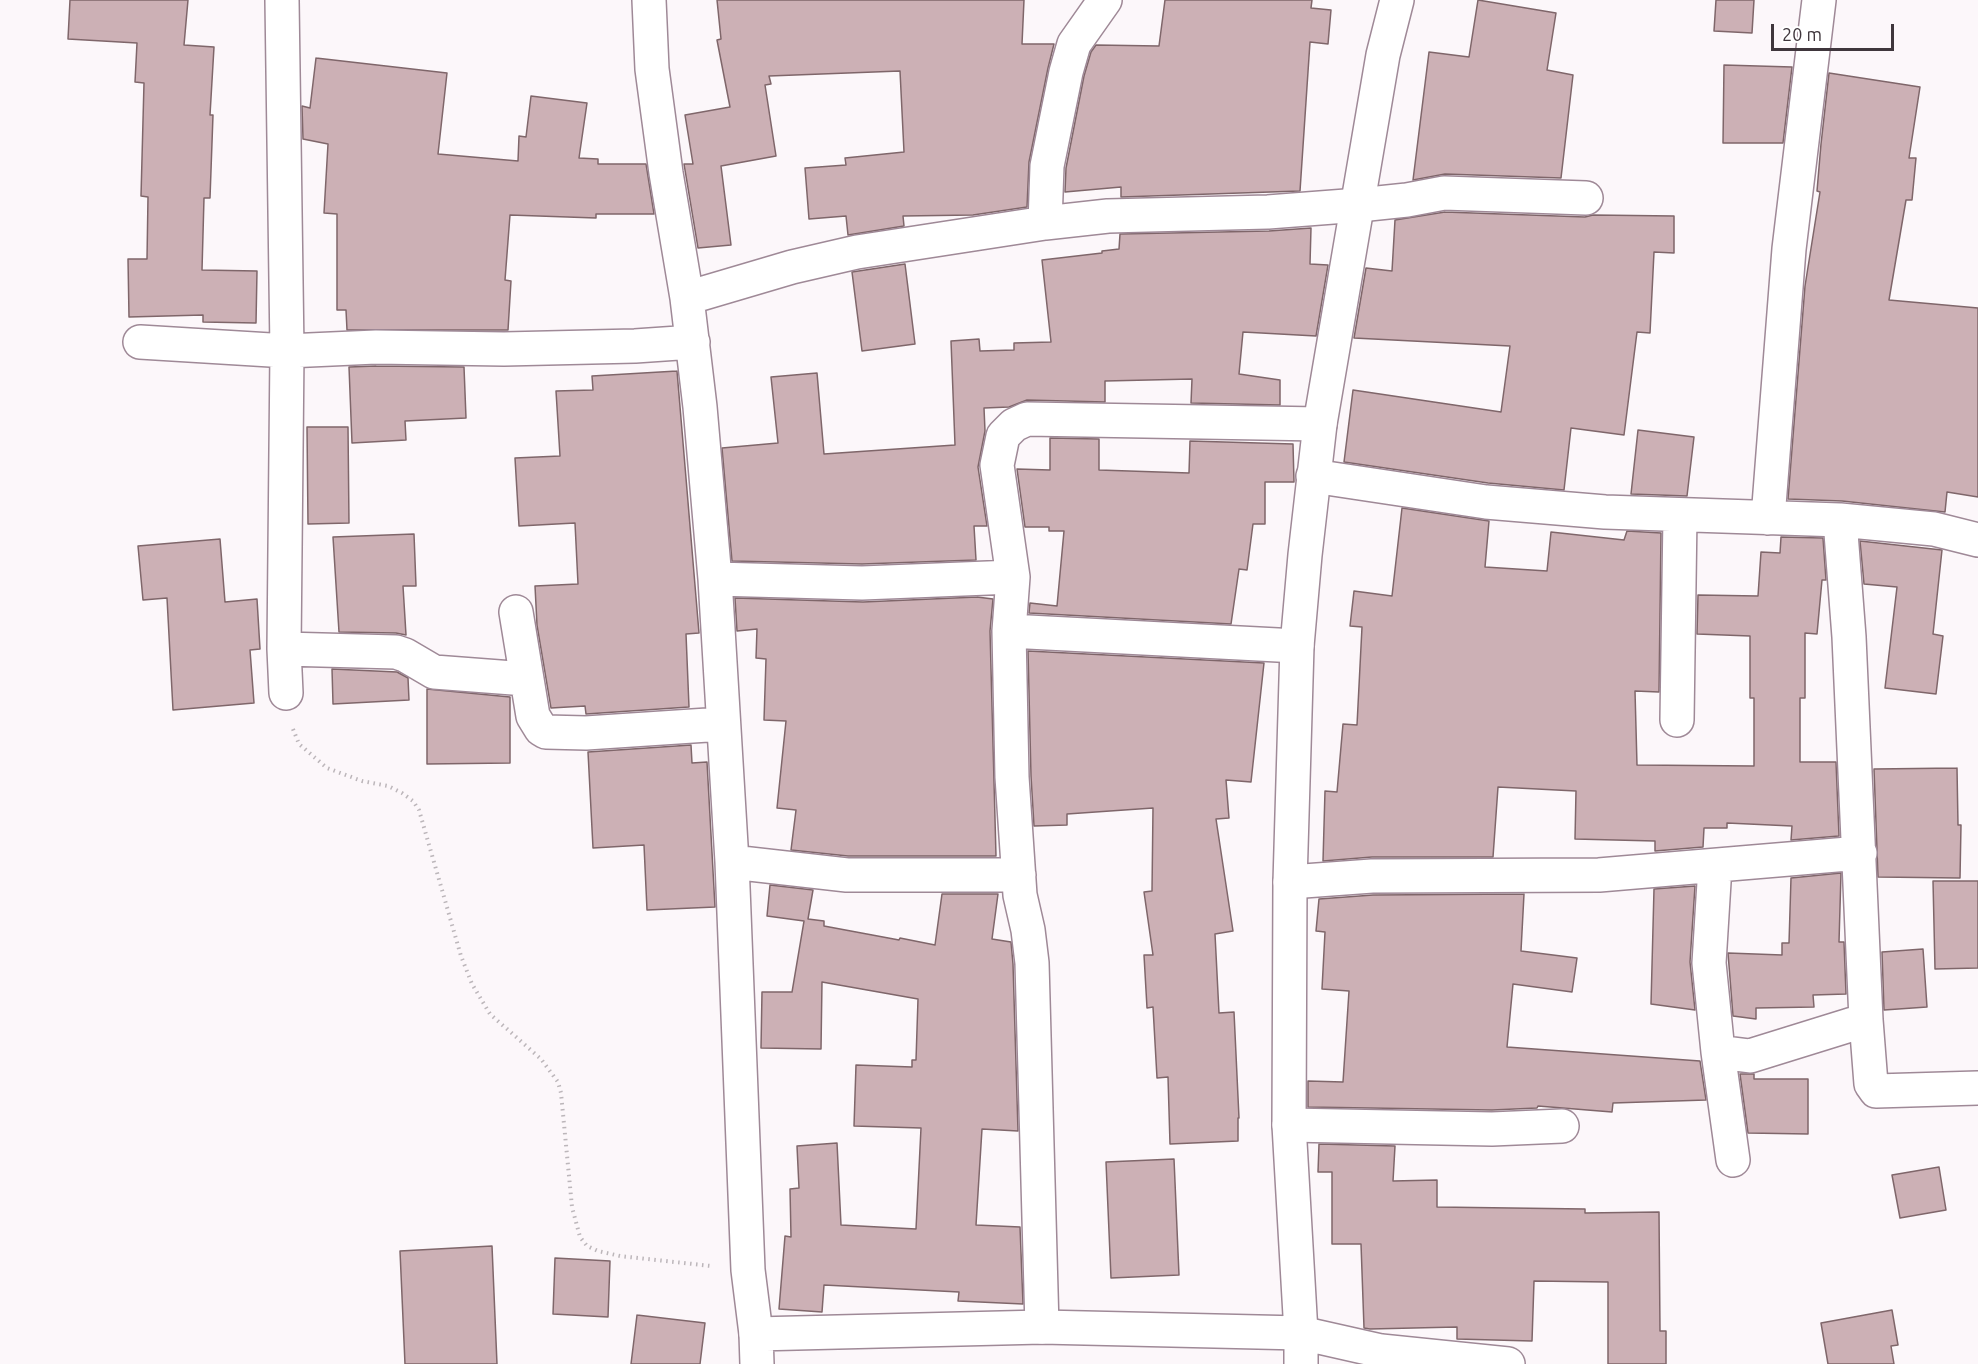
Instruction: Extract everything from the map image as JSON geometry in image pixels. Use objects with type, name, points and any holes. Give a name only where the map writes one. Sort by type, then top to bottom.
[{"type":"street","points":[[282,0],[287,351],[284,649],[286,693]]},
{"type":"street","points":[[649,0],[652,69],[693,342],[715,579],[732,862],[748,1270],[757,1349],[1042,1327],[1301,1349],[1381,1351],[1508,1364]]},
{"type":"street","points":[[1045,223],[1047,166],[1066,72],[1074,44],[1105,0]]},
{"type":"street","points":[[1301,1349],[1289,1125],[1290,882],[1297,646],[1320,424],[1383,56],[1396,0]]},
{"type":"street","points":[[1768,518],[1789,249],[1819,0]]},
{"type":"street","points":[[687,298],[792,267],[857,252],[1045,223],[1107,216],[1268,212],[1407,200],[1444,193],[1586,198]]},
{"type":"street","points":[[140,342],[287,351],[376,347],[504,350],[693,342]]},
{"type":"street","points":[[1042,1327],[1032,963],[1020,895],[1012,777],[1009,631],[1013,577],[998,465],[1003,436],[1014,425],[1027,419],[1320,424]]},
{"type":"street","points":[[1313,476],[1486,502],[1605,512],[1840,520],[1934,529],[1978,540]]},
{"type":"street","points":[[1677,720],[1680,515]]},
{"type":"street","points":[[1840,520],[1849,637],[1866,1020],[1871,1084],[1875,1091],[1978,1088]]},
{"type":"street","points":[[715,579],[862,583],[1013,577]]},
{"type":"street","points":[[516,612],[533,716],[541,729],[552,733],[597,733],[723,724]]},
{"type":"street","points":[[1009,631],[1297,646]]},
{"type":"street","points":[[284,649],[396,652],[434,672],[526,679]]},
{"type":"street","points":[[1290,882],[1372,876],[1599,875],[1860,853]]},
{"type":"street","points":[[732,862],[847,875],[1019,875]]},
{"type":"street","points":[[1714,866],[1709,963],[1718,1052],[1733,1160]]},
{"type":"street","points":[[1718,1052],[1750,1056],[1866,1020]]},
{"type":"street","points":[[1289,1125],[1492,1129],[1562,1126]]},
{"type":"path","points":[[286,693],[294,734],[299,744],[313,757],[327,768],[362,781],[388,786],[402,793],[413,801],[419,810],[460,956],[472,984],[490,1014],[542,1059],[558,1082],[572,1207],[580,1237],[586,1246],[620,1256],[748,1270]]},
{"type":"building","points":[[70,0],[188,0],[184,45],[214,47],[210,115],[213,115],[210,198],[204,198],[202,270],[257,271],[256,323],[203,322],[203,315],[129,317],[128,259],[147,259],[148,197],[141,196],[144,83],[135,82],[137,43],[68,39]]},
{"type":"building","points":[[717,0],[1024,0],[1022,44],[1054,44],[1029,162],[1027,207],[973,215],[903,216],[904,226],[848,235],[846,216],[809,219],[805,168],[846,165],[845,158],[904,152],[900,71],[769,76],[771,84],[765,85],[776,156],[721,166],[731,245],[698,248],[684,164],[693,164],[685,115],[730,107],[717,40],[721,39]]},
{"type":"building","points":[[1165,0],[1312,0],[1311,8],[1331,10],[1328,44],[1310,42],[1300,191],[1121,197],[1121,187],[1065,192],[1066,168],[1091,52],[1096,45],[1159,46]]},
{"type":"building","points":[[1478,0],[1556,13],[1547,70],[1573,75],[1561,178],[1445,174],[1413,180],[1429,52],[1469,57]]},
{"type":"building","points":[[1716,0],[1754,0],[1752,33],[1714,31]]},
{"type":"building","points":[[316,58],[447,73],[438,154],[518,161],[519,136],[526,137],[531,96],[587,103],[579,158],[598,159],[598,164],[646,164],[654,214],[596,214],[596,218],[510,215],[505,280],[511,281],[508,330],[347,330],[346,310],[337,310],[337,214],[324,213],[328,144],[303,139],[302,106],[310,108]]},
{"type":"building","points":[[1724,65],[1792,67],[1783,143],[1723,143]]},
{"type":"building","points":[[1829,73],[1920,87],[1909,158],[1916,158],[1912,200],[1906,200],[1889,300],[1978,308],[1978,497],[1947,492],[1945,512],[1842,501],[1788,499],[1805,286],[1820,192],[1817,191]]},
{"type":"building","points":[[1445,212],[1585,217],[1593,215],[1674,216],[1674,253],[1654,252],[1650,333],[1637,332],[1624,435],[1571,428],[1564,490],[1488,483],[1344,462],[1353,390],[1501,412],[1510,346],[1354,338],[1366,268],[1392,271],[1395,220]]},
{"type":"building","points":[[1311,228],[1310,264],[1328,265],[1316,336],[1243,332],[1239,374],[1280,380],[1280,405],[1191,403],[1192,379],[1105,381],[1105,402],[1027,400],[1009,407],[984,408],[985,431],[978,467],[987,526],[974,526],[976,560],[862,564],[732,561],[722,448],[778,443],[771,377],[817,373],[824,454],[955,445],[951,341],[979,339],[980,351],[1014,350],[1014,343],[1051,342],[1042,260],[1119,249],[1120,234]]},
{"type":"building","points":[[905,264],[915,344],[862,351],[852,272]]},
{"type":"building","points":[[349,367],[464,367],[466,418],[405,421],[406,440],[352,443]]},
{"type":"building","points":[[677,371],[699,633],[686,634],[689,707],[586,714],[585,706],[551,708],[537,625],[535,586],[578,584],[575,523],[519,526],[515,458],[560,456],[556,391],[593,390],[592,376]]},
{"type":"building","points":[[307,427],[348,427],[349,523],[308,524]]},
{"type":"building","points":[[1638,430],[1694,437],[1687,496],[1631,494]]},
{"type":"building","points":[[1050,438],[1099,439],[1099,470],[1189,473],[1190,441],[1293,444],[1294,482],[1265,482],[1265,524],[1253,524],[1247,570],[1239,569],[1231,624],[1029,613],[1030,603],[1057,606],[1064,531],[1049,531],[1049,527],[1025,527],[1017,469],[1050,470]]},
{"type":"building","points":[[1402,508],[1489,521],[1485,567],[1547,571],[1551,532],[1624,540],[1627,531],[1661,533],[1659,692],[1635,691],[1637,765],[1754,766],[1754,698],[1750,698],[1750,636],[1697,634],[1698,595],[1758,596],[1761,552],[1780,553],[1781,537],[1823,538],[1826,580],[1822,580],[1817,634],[1805,633],[1805,698],[1800,698],[1800,762],[1836,762],[1839,836],[1791,840],[1792,826],[1727,823],[1727,828],[1704,828],[1703,847],[1655,851],[1655,841],[1575,839],[1576,791],[1498,787],[1493,857],[1372,857],[1323,861],[1325,791],[1337,792],[1343,724],[1357,725],[1362,627],[1350,626],[1354,591],[1392,596]]},
{"type":"building","points":[[414,534],[416,586],[403,586],[406,635],[339,632],[333,537]]},
{"type":"building","points":[[220,539],[225,602],[257,599],[260,649],[250,650],[254,703],[173,710],[167,598],[143,600],[138,546]]},
{"type":"building","points":[[1860,541],[1942,550],[1933,634],[1943,636],[1936,694],[1885,688],[1897,587],[1864,584]]},
{"type":"building","points":[[977,597],[993,599],[990,631],[996,856],[848,856],[791,850],[796,810],[777,808],[786,721],[764,720],[766,659],[756,658],[757,629],[737,631],[735,598],[863,602]]},
{"type":"building","points":[[1028,651],[1264,663],[1251,782],[1226,780],[1229,818],[1216,819],[1233,931],[1215,934],[1219,1013],[1234,1012],[1238,1141],[1170,1144],[1168,1077],[1157,1078],[1153,1007],[1147,1008],[1144,955],[1153,955],[1144,892],[1152,891],[1153,808],[1067,814],[1067,825],[1034,826]]},
{"type":"building","points":[[332,669],[397,672],[408,678],[409,700],[333,704]]},
{"type":"building","points":[[427,689],[510,697],[510,763],[427,764]]},
{"type":"building","points":[[691,745],[692,763],[707,762],[715,907],[647,910],[644,845],[593,848],[588,752]]},
{"type":"building","points":[[1957,768],[1958,825],[1961,825],[1960,878],[1878,877],[1874,769]]},
{"type":"building","points":[[1841,873],[1839,942],[1844,942],[1846,994],[1813,995],[1814,1007],[1756,1008],[1756,1019],[1733,1016],[1728,953],[1782,955],[1782,943],[1789,943],[1791,878]]},
{"type":"building","points":[[1933,881],[1978,881],[1978,968],[1935,969]]},
{"type":"building","points":[[770,885],[813,890],[808,919],[824,921],[824,926],[935,945],[942,894],[998,894],[992,939],[1011,942],[1018,1131],[982,1129],[976,1225],[1020,1227],[1023,1304],[958,1301],[959,1292],[824,1285],[822,1312],[779,1309],[785,1236],[791,1237],[790,1189],[799,1188],[797,1146],[837,1143],[841,1225],[916,1229],[921,1128],[854,1126],[856,1065],[912,1067],[912,1060],[916,1060],[918,999],[822,982],[821,1049],[761,1048],[762,992],[792,992],[804,921],[767,916]]},
{"type":"building","points":[[1695,886],[1690,962],[1695,1010],[1651,1004],[1654,889]]},
{"type":"building","points":[[1524,894],[1521,951],[1577,958],[1572,992],[1513,984],[1507,1047],[1700,1061],[1706,1100],[1613,1103],[1612,1112],[1538,1106],[1537,1108],[1492,1110],[1308,1107],[1308,1081],[1343,1082],[1349,991],[1322,989],[1325,932],[1316,931],[1319,899],[1373,895]]},
{"type":"building","points":[[1923,949],[1927,1007],[1884,1010],[1882,952]]},
{"type":"building","points":[[1740,1074],[1754,1074],[1754,1079],[1808,1079],[1808,1134],[1748,1133]]},
{"type":"building","points":[[1319,1144],[1395,1146],[1393,1181],[1437,1180],[1437,1207],[1585,1209],[1585,1213],[1659,1212],[1660,1331],[1666,1331],[1666,1364],[1608,1364],[1608,1282],[1534,1281],[1532,1341],[1457,1339],[1457,1327],[1364,1328],[1361,1244],[1332,1244],[1332,1172],[1318,1172]]},
{"type":"building","points":[[1174,1159],[1179,1275],[1111,1278],[1106,1162]]},
{"type":"building","points":[[1939,1167],[1946,1210],[1900,1218],[1892,1175]]},
{"type":"building","points":[[492,1246],[497,1364],[405,1364],[400,1251]]},
{"type":"building","points":[[555,1258],[610,1261],[608,1317],[553,1314]]},
{"type":"building","points":[[1892,1310],[1898,1345],[1891,1346],[1894,1364],[1828,1364],[1821,1323]]},
{"type":"building","points":[[637,1315],[705,1323],[700,1364],[631,1364]]}]
